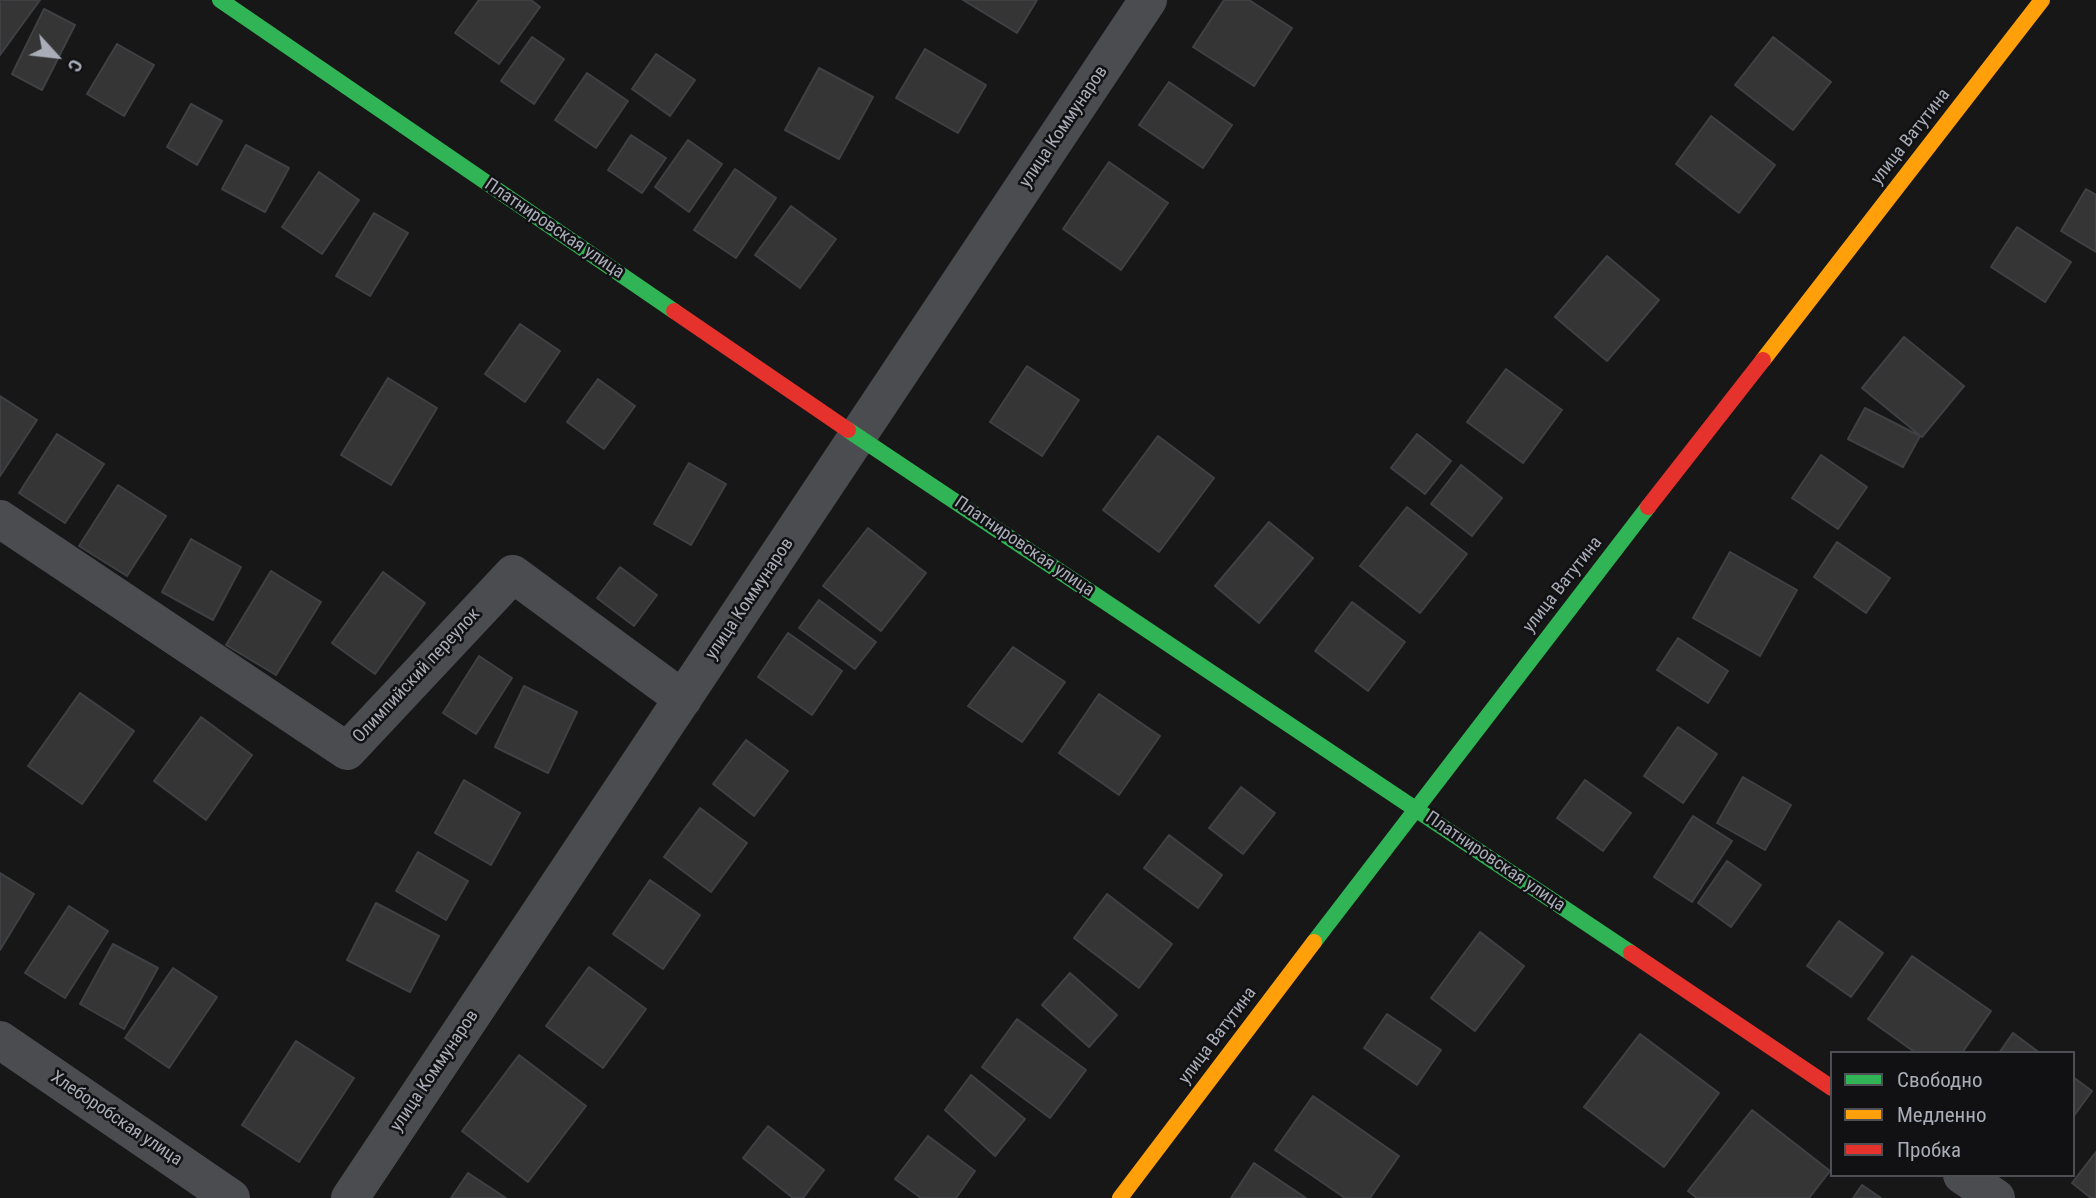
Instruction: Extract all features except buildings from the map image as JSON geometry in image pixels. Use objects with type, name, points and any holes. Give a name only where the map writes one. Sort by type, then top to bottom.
[{"type":"street","name":"Платнировская улица","points":[[220,0],[858,437],[1830,1087]]},
{"type":"street","name":"улица Коммунаров","points":[[350,1198],[1148,0]]},
{"type":"street","name":"улица Ватутина","points":[[1120,1198],[1415,808],[2042,0]]},
{"type":"street","name":"Олимпийский переулок","points":[[0,519],[347,751],[513,574],[683,698]]},
{"type":"street","name":"Хлеборобская улица","points":[[0,1040],[231,1198]]},
{"type":"street","points":[[1965,1177],[1996,1198]]},
{"type":"traffic: fast","points":[[220,0],[674,311]]},
{"type":"traffic: fast","points":[[848,430],[1631,953]]},
{"type":"traffic: fast","points":[[1314,942],[1648,507]]},
{"type":"traffic: slow","points":[[1763,360],[2042,0]]},
{"type":"traffic: slow","points":[[1120,1198],[1314,942]]},
{"type":"traffic: jam","points":[[674,311],[848,430]]},
{"type":"traffic: jam","points":[[1648,507],[1763,360]]},
{"type":"traffic: jam","points":[[1631,953],[1830,1087]]}]
